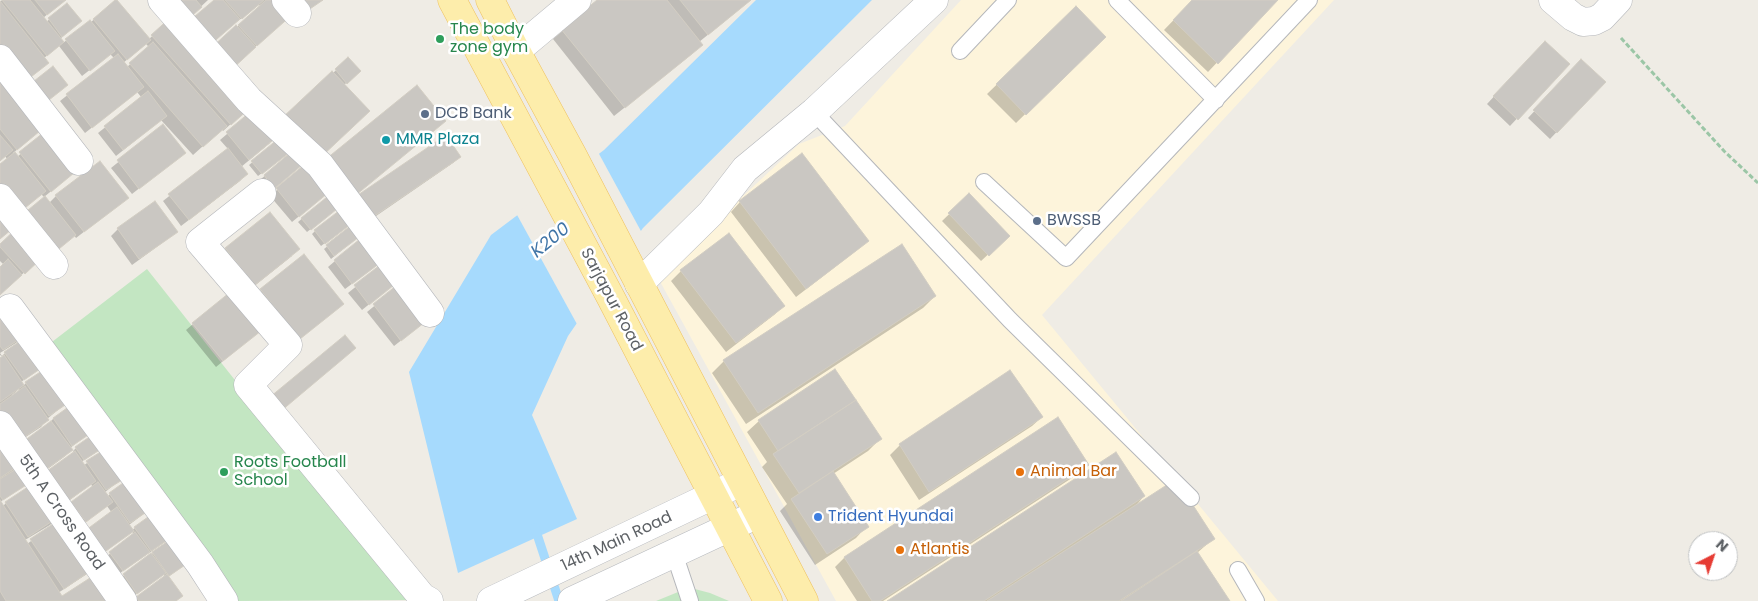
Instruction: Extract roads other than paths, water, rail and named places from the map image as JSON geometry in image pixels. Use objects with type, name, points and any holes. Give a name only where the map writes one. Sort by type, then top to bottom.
[{"type":"main road","name":"Sarjapur Road","points":[[452,0],[611,298],[768,601]]},
{"type":"main road","name":"Sarjapur Road","points":[[490,0],[804,601]]},
{"type":"street","points":[[162,0],[249,100],[320,165],[430,313]]},
{"type":"street","points":[[516,51],[577,0]]},
{"type":"street","points":[[635,278],[711,214],[745,169],[814,112],[934,0]]},
{"type":"street","points":[[1564,3],[1573,17],[1583,22],[1594,22],[1610,8]]},
{"type":"street","points":[[0,59],[79,161]]},
{"type":"street","points":[[262,193],[200,242],[288,345],[248,385],[422,597],[428,601]]},
{"type":"street","points":[[0,198],[54,265]]},
{"type":"street","points":[[10,308],[200,564],[224,601]]},
{"type":"street","name":"5th A Cross Road","points":[[0,425],[123,601]]},
{"type":"street","name":"14th Main Road","points":[[491,601],[713,497],[741,482]]},
{"type":"street","points":[[572,601],[758,514]]},
{"type":"lane","points":[[960,51],[1008,0]]},
{"type":"lane","points":[[1117,0],[1216,100]]},
{"type":"lane","points":[[984,182],[1066,258],[1309,0]]},
{"type":"lane","points":[[814,112],[1010,320],[1191,498]]},
{"type":"lane","points":[[674,553],[690,601]]},
{"type":"lane","points":[[1238,570],[1256,601]]},
{"type":"water","points":[[756,0],[872,0],[643,228],[568,336],[532,415],[577,519],[458,573],[409,372],[491,235],[604,150]]},
{"type":"waterway","name":"K200","points":[[535,528],[559,601]]},
{"type":"place","name":"The body zone gym","points":[[440,39]]},
{"type":"place","name":"DCB Bank","points":[[425,114]]},
{"type":"place","name":"MMR Plaza","points":[[386,140]]},
{"type":"place","name":"BWSSB","points":[[1037,221]]},
{"type":"place","name":"Roots Football School","points":[[224,472]]},
{"type":"place","name":"Animal Bar","points":[[1020,472]]},
{"type":"place","name":"Trident Hyundai","points":[[818,517]]},
{"type":"place","name":"Atlantis","points":[[900,550]]}]
